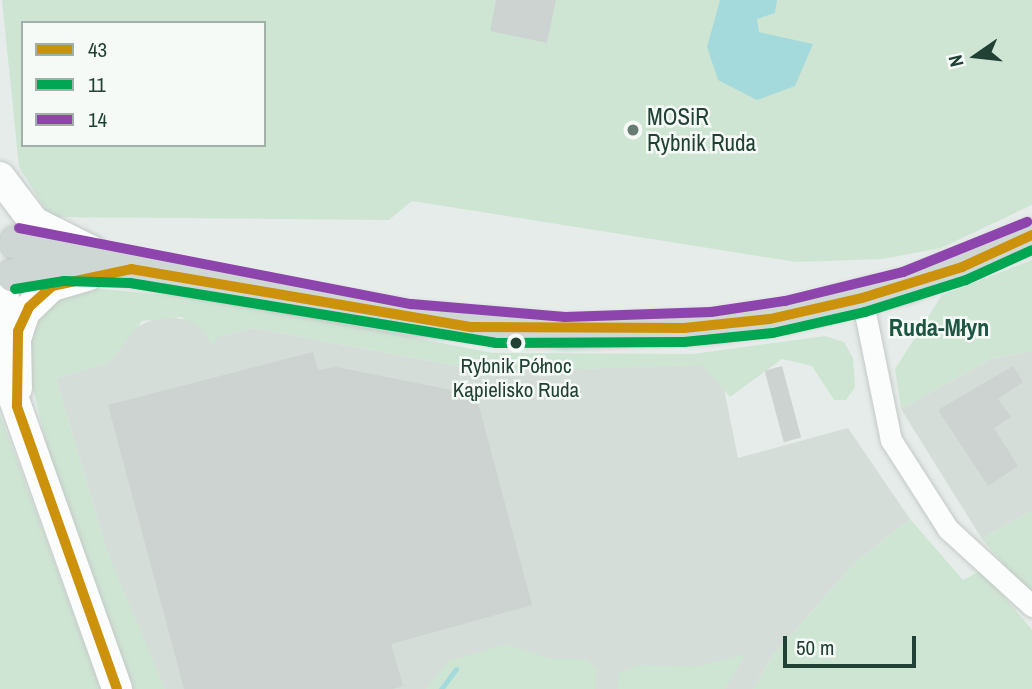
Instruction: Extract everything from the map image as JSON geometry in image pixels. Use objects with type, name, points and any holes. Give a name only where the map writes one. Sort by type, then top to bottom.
[{"type":"main road","points":[[0,177],[34,222],[131,269]]},
{"type":"main road","points":[[17,406],[5,283],[5,226],[131,269]]},
{"type":"main road","points":[[5,283],[63,267],[131,269],[496,329],[712,326],[862,298],[962,267],[1032,235]]},
{"type":"main road","points":[[17,406],[16,339],[29,307],[59,283],[131,269]]},
{"type":"main road","points":[[0,360],[117,689]]},
{"type":"main road","points":[[0,377],[17,406]]},
{"type":"street","points":[[862,298],[881,411],[901,458],[951,532],[1032,606]]},
{"type":"shaded area","points":[[162,316],[189,320],[217,337],[254,328],[489,372],[719,364],[738,458],[848,428],[910,519],[855,563],[773,655],[753,689],[159,689],[107,551],[56,378],[109,363],[131,329]]},
{"type":"shaded area","points":[[1032,351],[1032,510],[982,539],[901,409],[991,359]]},
{"type":"green space","name":"MOSiR Rybnik Ruda","points":[[2,0],[1032,0],[1032,205],[941,248],[883,259],[796,262],[412,201],[389,220],[50,217],[19,167]]},
{"type":"green space","points":[[1032,260],[1032,351],[991,359],[901,409],[895,369],[942,295]]},
{"type":"green space","points":[[83,287],[235,302],[492,353],[692,354],[825,336],[844,342],[853,358],[855,387],[846,400],[834,400],[812,366],[782,359],[730,397],[702,365],[489,372],[254,328],[218,337],[212,345],[201,328],[181,317],[142,321],[109,363],[56,378],[107,551],[165,689],[126,689],[61,503],[28,368],[31,322],[50,302]]},
{"type":"green space","points":[[0,414],[101,689],[0,689]]},
{"type":"green space","points":[[1032,510],[1032,597],[982,539]]},
{"type":"green space","points":[[910,519],[963,580],[982,570],[1032,630],[1032,689],[753,689],[773,655],[855,563]]},
{"type":"green space","points":[[506,644],[551,659],[585,659],[597,669],[595,689],[426,689],[447,662]]},
{"type":"green space","points":[[746,654],[725,689],[618,689],[619,673],[640,665],[695,667]]},
{"type":"water","points":[[720,0],[777,0],[775,13],[757,19],[759,32],[813,44],[795,86],[757,100],[718,80],[707,47]]},
{"type":"building","points":[[496,0],[556,0],[547,43],[490,31]]},
{"type":"building","points":[[313,352],[318,370],[336,367],[476,395],[532,605],[391,644],[403,686],[393,689],[184,689],[108,405]]},
{"type":"building","points":[[782,366],[801,437],[784,442],[765,371]]},
{"type":"building","points":[[1013,366],[1023,382],[998,399],[1011,417],[994,428],[1018,466],[988,486],[938,410]]},
{"type":"waterway","points":[[441,689],[456,669]]},
{"type":"transit line","name":"14","points":[[19,228],[411,304],[565,317],[711,312],[785,301],[903,272],[1027,222]]},
{"type":"transit line","name":"43","points":[[117,689],[17,406],[18,331],[29,307],[52,286],[131,269],[472,327],[684,328],[770,319],[862,298],[962,267],[1032,235]]},
{"type":"transit line","name":"11","points":[[15,289],[64,281],[130,283],[495,343],[684,342],[773,333],[865,312],[966,280],[1032,250]]},
{"type":"place","name":"MOSiR Rybnik Ruda","points":[[633,130]]},
{"type":"place","name":"Rybnik Północ Kąpielisko Ruda","points":[[516,343]]},
{"type":"district","name":"Ruda-Młyn","points":[[939,328]]}]
